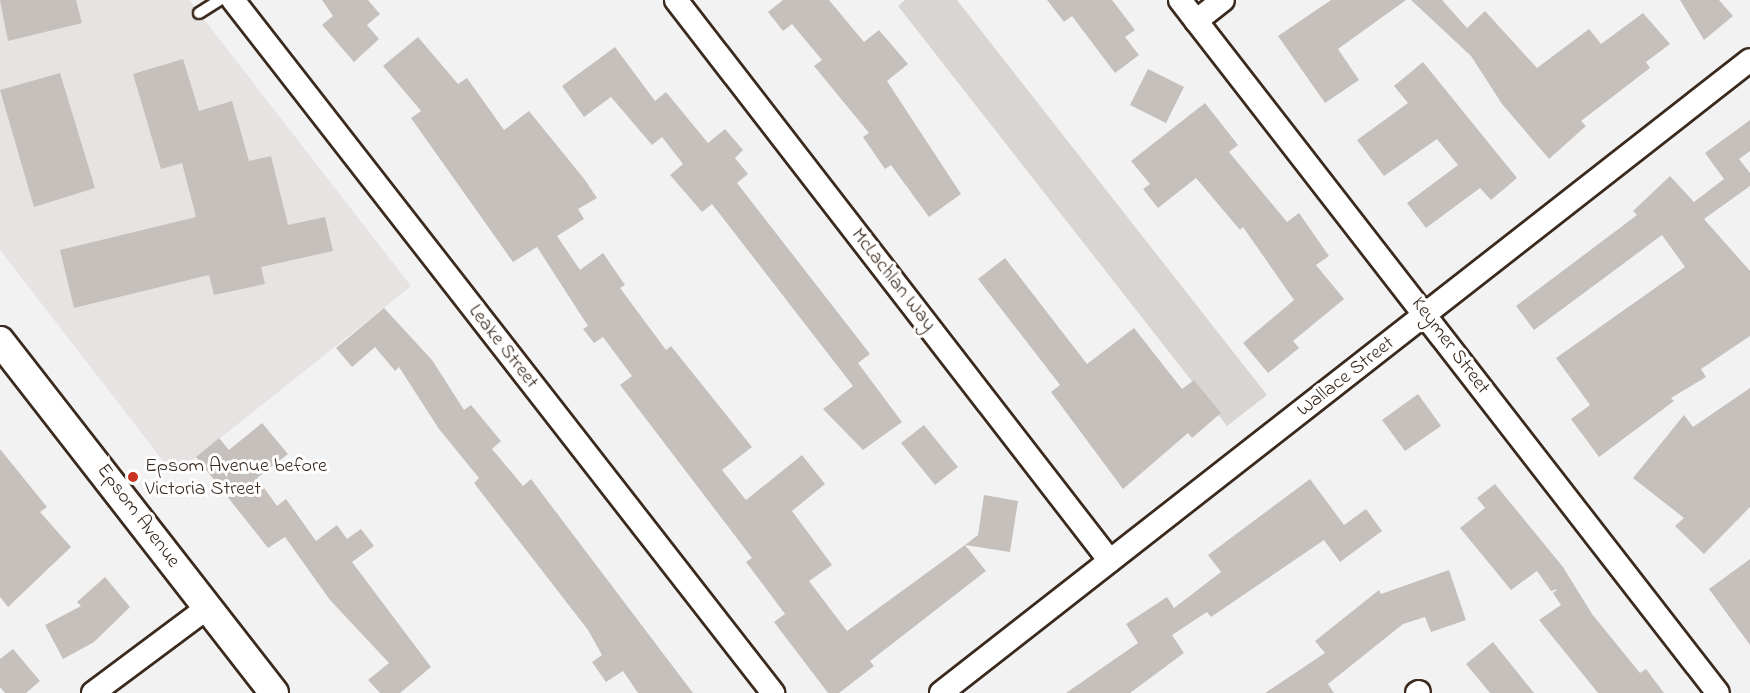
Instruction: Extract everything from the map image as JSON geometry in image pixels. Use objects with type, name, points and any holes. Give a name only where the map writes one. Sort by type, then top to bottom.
[{"type":"street","name":"Leake Street","points":[[233,0],[773,693]]},
{"type":"street","name":"McLachlan Way","points":[[676,0],[1110,561]]},
{"type":"street","name":"Keymer Street","points":[[1180,0],[1718,693]]},
{"type":"street","points":[[1196,21],[1223,0]]},
{"type":"street","name":"Wallace Street","points":[[941,693],[1750,60]]},
{"type":"street","name":"Epsom Avenue","points":[[0,341],[274,693]]},
{"type":"street","points":[[93,693],[207,608]]},
{"type":"lane","points":[[199,13],[220,0]]},
{"type":"shaded area","points":[[0,0],[189,0],[411,286],[174,475],[0,250]]},
{"type":"shaded area","points":[[905,0],[957,0],[1267,395],[1227,426],[898,6]]},
{"type":"building","points":[[0,0],[76,0],[82,23],[8,41]]},
{"type":"building","points":[[322,0],[368,0],[380,14],[367,25],[379,39],[354,62],[322,25],[333,16]]},
{"type":"building","points":[[783,0],[829,0],[864,42],[879,30],[908,64],[887,81],[961,194],[929,217],[891,165],[885,169],[863,137],[869,133],[814,66],[822,60],[792,24],[783,31],[768,12]]},
{"type":"building","points":[[1047,0],[1112,0],[1135,30],[1125,37],[1139,55],[1115,73],[1072,16],[1064,22]]},
{"type":"building","points":[[1331,0],[1406,0],[1338,49],[1359,80],[1325,103],[1278,36]]},
{"type":"building","points":[[1411,0],[1442,0],[1467,28],[1485,11],[1537,68],[1589,29],[1601,44],[1643,13],[1670,44],[1646,62],[1650,68],[1581,121],[1586,126],[1549,159],[1502,104],[1471,56]]},
{"type":"building","points":[[1680,0],[1719,0],[1733,16],[1704,40]]},
{"type":"building","points":[[418,37],[458,84],[467,78],[504,130],[529,111],[585,180],[597,198],[578,209],[584,219],[557,236],[580,270],[603,253],[625,285],[620,288],[666,350],[671,346],[752,447],[722,470],[746,500],[802,455],[825,484],[792,511],[832,565],[809,581],[847,631],[965,545],[986,571],[870,661],[874,666],[839,693],[828,693],[774,622],[785,614],[746,562],[752,558],[620,385],[632,376],[603,337],[594,343],[583,329],[588,326],[537,247],[513,262],[411,118],[421,111],[383,66]]},
{"type":"building","points":[[615,47],[655,101],[666,92],[708,143],[725,129],[743,150],[735,158],[748,174],[737,183],[870,354],[858,363],[902,422],[863,450],[823,409],[853,386],[712,204],[702,212],[670,175],[683,164],[662,137],[652,145],[611,97],[584,117],[562,86]]},
{"type":"building","points":[[183,59],[199,111],[232,101],[249,161],[271,156],[288,225],[325,217],[333,251],[261,267],[265,284],[214,295],[209,275],[74,308],[60,250],[196,217],[182,163],[161,169],[133,74]]},
{"type":"building","points":[[1423,62],[1517,178],[1491,200],[1480,188],[1426,228],[1407,203],[1458,165],[1437,139],[1384,176],[1357,140],[1408,103],[1394,86]]},
{"type":"building","points":[[1148,69],[1184,87],[1166,123],[1130,105]]},
{"type":"building","points":[[60,73],[95,188],[34,207],[0,90]]},
{"type":"building","points":[[1205,103],[1238,145],[1229,152],[1287,222],[1299,213],[1329,256],[1316,265],[1344,299],[1293,341],[1299,348],[1268,373],[1243,343],[1294,300],[1243,227],[1240,230],[1196,178],[1158,208],[1143,189],[1150,184],[1131,161]]},
{"type":"building","points":[[1750,120],[1750,151],[1739,159],[1750,173],[1750,186],[1704,219],[1750,271],[1750,336],[1701,369],[1706,377],[1671,398],[1674,401],[1599,457],[1571,419],[1590,405],[1556,358],[1685,267],[1662,235],[1534,330],[1516,306],[1637,215],[1633,211],[1670,176],[1694,202],[1724,179],[1705,153]]},
{"type":"building","points":[[1005,258],[1087,364],[1134,328],[1182,389],[1194,380],[1221,413],[1192,438],[1188,433],[1123,489],[1051,392],[1060,385],[978,279]]},
{"type":"building","points":[[384,308],[432,360],[464,410],[471,405],[501,441],[492,449],[523,486],[531,479],[693,693],[638,693],[623,671],[606,682],[592,662],[602,655],[588,630],[474,483],[479,478],[439,429],[399,367],[395,371],[375,347],[352,367],[336,348]]},
{"type":"building","points":[[1750,388],[1750,507],[1704,554],[1675,526],[1684,518],[1633,478],[1684,415],[1693,427]]},
{"type":"building","points":[[1418,394],[1441,426],[1405,451],[1382,420]]},
{"type":"building","points":[[262,423],[288,454],[257,478],[277,506],[286,499],[316,541],[337,525],[347,539],[361,529],[374,546],[352,562],[431,667],[400,693],[380,693],[368,680],[389,663],[330,600],[285,537],[268,548],[196,457],[219,438],[229,450]]},
{"type":"building","points":[[924,425],[958,467],[935,485],[901,443]]},
{"type":"building","points":[[0,449],[47,507],[40,512],[71,547],[8,607],[0,597]]},
{"type":"building","points":[[1310,479],[1344,525],[1366,509],[1382,531],[1340,562],[1324,540],[1211,617],[1207,612],[1172,635],[1184,653],[1130,693],[1066,693],[1138,643],[1126,624],[1167,597],[1174,608],[1221,572],[1208,555]]},
{"type":"building","points":[[1495,484],[1563,567],[1592,614],[1640,673],[1646,669],[1664,693],[1598,693],[1539,620],[1561,605],[1553,593],[1558,589],[1551,591],[1537,571],[1511,590],[1460,528],[1485,508],[1477,498]]},
{"type":"building","points":[[984,495],[1018,501],[1010,552],[965,545],[978,535]]},
{"type":"building","points":[[1750,559],[1750,645],[1709,589]]},
{"type":"building","points":[[1449,570],[1466,620],[1431,632],[1425,617],[1403,624],[1328,684],[1334,693],[1265,693],[1325,653],[1315,641],[1379,590],[1381,594]]},
{"type":"building","points":[[105,577],[130,607],[94,642],[63,659],[45,625],[81,606],[77,602]]},
{"type":"building","points":[[1493,642],[1534,693],[1490,693],[1466,664]]},
{"type":"building","points":[[13,649],[40,681],[26,693],[5,693],[0,687],[0,659]]},
{"type":"place","name":"Epsom Avenue before Victoria Street","points":[[133,477]]}]
